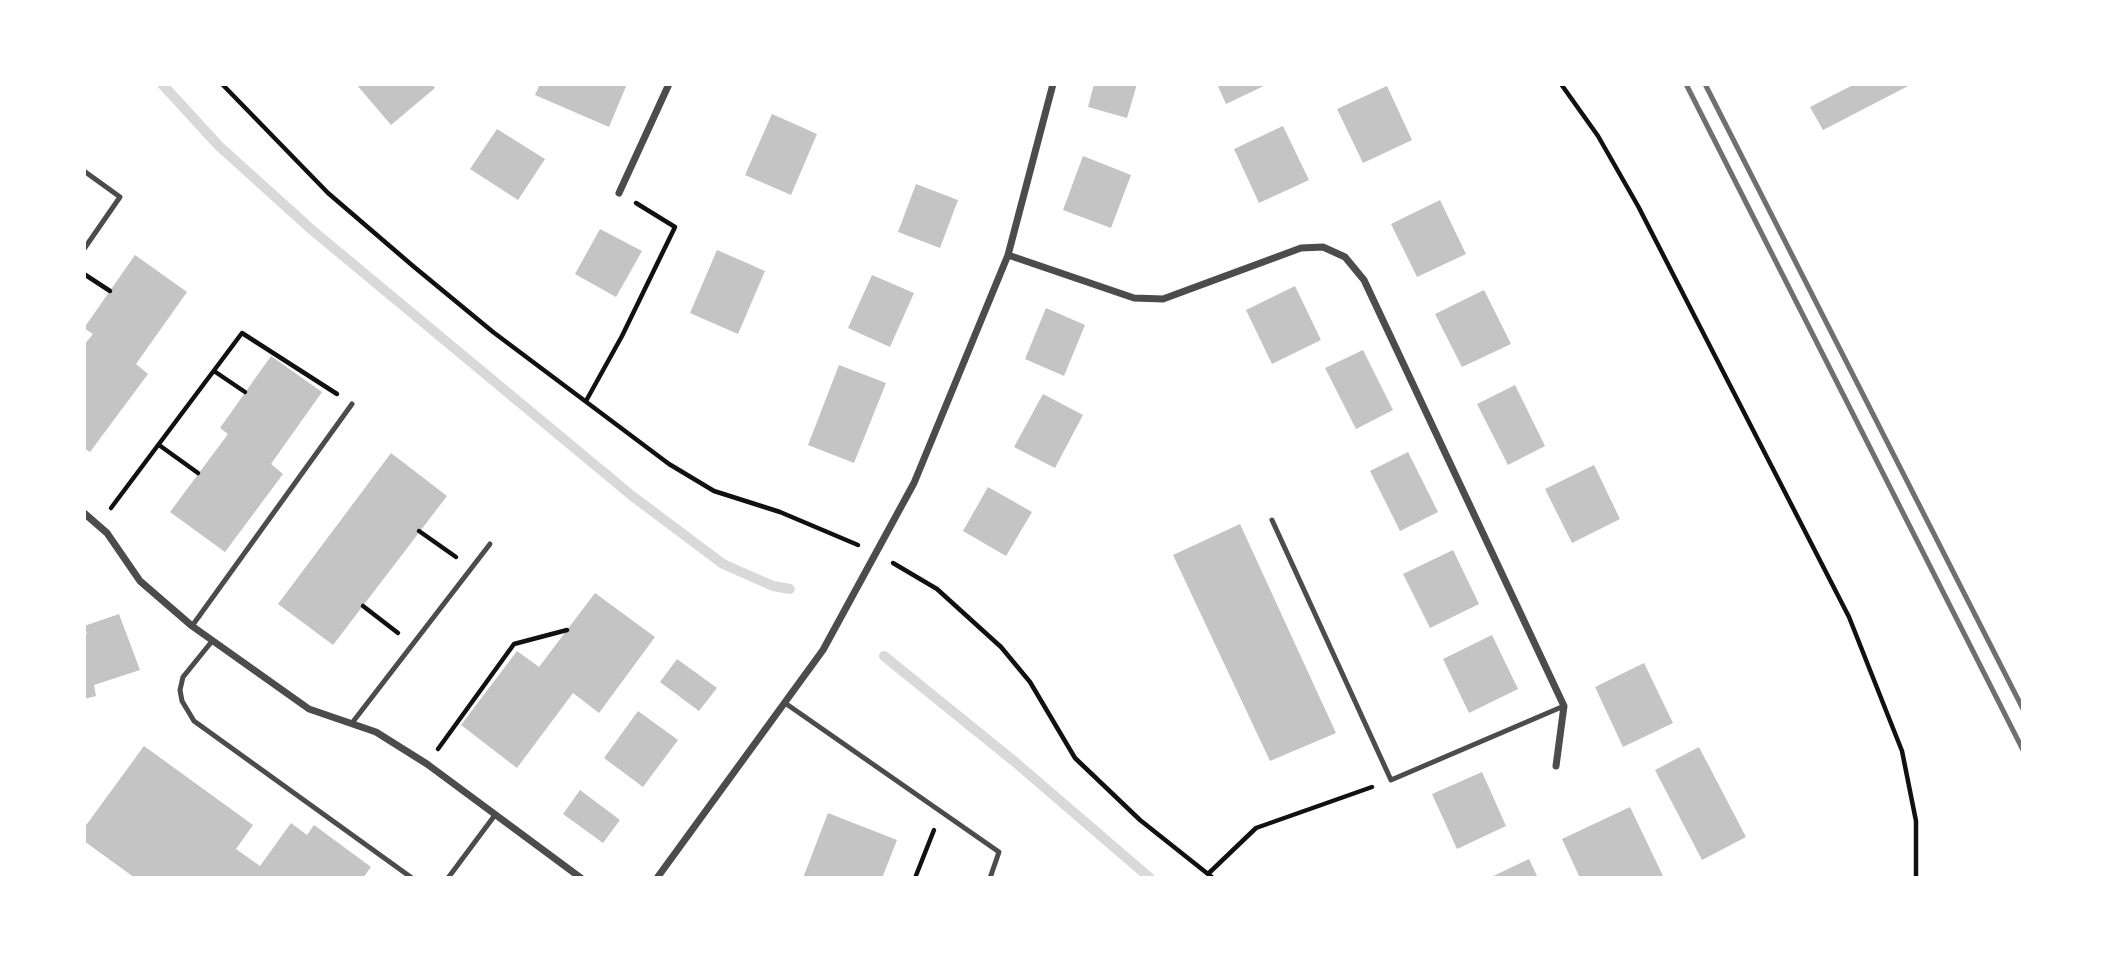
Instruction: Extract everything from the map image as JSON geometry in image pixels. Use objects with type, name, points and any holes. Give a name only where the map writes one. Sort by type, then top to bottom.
[{"type":"street","points":[[619,192],[669,84]]},
{"type":"street","points":[[657,878],[822,650],[877,554],[944,414],[1007,256],[1053,84]]},
{"type":"street","points":[[1007,256],[1134,298],[1163,299],[1301,248],[1323,247],[1345,257],[1364,280],[1564,706],[1556,766]]},
{"type":"street","points":[[84,513],[99,525],[140,581],[192,626],[309,709],[376,732],[427,764],[580,878]]},
{"type":"lane","points":[[84,171],[120,197],[84,249]]},
{"type":"lane","points":[[192,626],[352,404]]},
{"type":"lane","points":[[1272,520],[1391,780],[1564,706]]},
{"type":"lane","points":[[352,723],[491,544]]},
{"type":"lane","points":[[213,640],[183,677],[182,701],[194,721],[412,878]]},
{"type":"lane","points":[[785,703],[999,852],[989,878]]},
{"type":"lane","points":[[448,878],[495,815]]},
{"type":"path","points":[[222,84],[347,209],[493,332],[668,464],[714,491],[790,516],[877,554],[937,589],[1001,647],[1030,682],[1058,733],[1100,785],[1213,878]]},
{"type":"path","points":[[1561,84],[1598,136],[1638,206],[1849,617],[1902,751],[1916,821],[1916,878]]},
{"type":"path","points":[[586,401],[622,336],[675,227],[619,192]]},
{"type":"path","points":[[84,274],[110,291]]},
{"type":"path","points":[[99,525],[243,333],[352,404]]},
{"type":"path","points":[[214,371],[245,392]]},
{"type":"path","points":[[159,444],[198,473]]},
{"type":"path","points":[[419,531],[471,568]]},
{"type":"path","points":[[363,606],[412,644]]},
{"type":"path","points":[[427,764],[488,684],[514,644],[567,629]]},
{"type":"path","points":[[1209,873],[1256,828],[1391,780]]},
{"type":"path","points":[[915,878],[942,812]]},
{"type":"building","points":[[356,84],[432,84],[435,88],[391,125]]},
{"type":"building","points":[[540,84],[627,84],[609,127],[535,95]]},
{"type":"building","points":[[1094,84],[1137,84],[1127,118],[1088,107]]},
{"type":"building","points":[[1217,84],[1268,84],[1226,104]]},
{"type":"building","points":[[1855,84],[1912,84],[1823,130],[1810,107]]},
{"type":"building","points":[[1387,86],[1412,140],[1363,163],[1337,109]]},
{"type":"building","points":[[772,114],[817,134],[791,195],[745,175]]},
{"type":"building","points":[[1283,126],[1309,180],[1259,203],[1234,149]]},
{"type":"building","points":[[497,129],[545,159],[518,200],[470,169]]},
{"type":"building","points":[[1083,156],[1131,175],[1111,228],[1063,210]]},
{"type":"building","points":[[916,184],[958,200],[940,248],[898,232]]},
{"type":"building","points":[[1440,200],[1466,254],[1417,277],[1391,224]]},
{"type":"building","points":[[600,229],[642,251],[616,297],[575,274]]},
{"type":"building","points":[[717,250],[765,271],[738,334],[690,313]]},
{"type":"building","points":[[135,255],[187,292],[136,364],[148,374],[90,452],[84,448],[84,345],[93,334],[84,328]]},
{"type":"building","points":[[872,275],[914,293],[890,347],[848,328]]},
{"type":"building","points":[[1295,286],[1321,340],[1272,364],[1246,310]]},
{"type":"building","points":[[1484,290],[1511,344],[1462,367],[1435,314]]},
{"type":"building","points":[[1046,308],[1085,325],[1064,376],[1025,359]]},
{"type":"building","points":[[1363,350],[1393,410],[1356,429],[1325,368]]},
{"type":"building","points":[[271,356],[322,392],[271,464],[283,474],[225,552],[170,512],[228,434],[220,428]]},
{"type":"building","points":[[839,365],[886,383],[854,463],[808,445]]},
{"type":"building","points":[[1515,385],[1545,446],[1508,465],[1477,404]]},
{"type":"building","points":[[1043,394],[1083,415],[1055,468],[1014,447]]},
{"type":"building","points":[[1408,452],[1438,512],[1400,531],[1370,471]]},
{"type":"building","points":[[391,453],[447,496],[333,645],[278,604]]},
{"type":"building","points":[[1594,465],[1620,519],[1572,543],[1545,489]]},
{"type":"building","points":[[988,487],[1032,512],[1006,556],[963,531]]},
{"type":"building","points":[[1240,524],[1336,733],[1270,761],[1173,555]]},
{"type":"building","points":[[1453,550],[1479,604],[1430,628],[1403,574]]},
{"type":"building","points":[[595,593],[655,637],[599,713],[573,693],[517,768],[461,725],[517,651],[539,667]]},
{"type":"building","points":[[119,614],[140,670],[94,685],[96,696],[84,699],[84,635],[87,634],[84,626]]},
{"type":"building","points":[[1492,635],[1518,689],[1469,713],[1443,659]]},
{"type":"building","points":[[677,659],[717,688],[699,711],[660,682]]},
{"type":"building","points":[[1644,663],[1673,723],[1623,747],[1595,687]]},
{"type":"building","points":[[638,711],[678,740],[643,787],[604,758]]},
{"type":"building","points":[[144,746],[253,825],[236,849],[260,866],[291,823],[307,835],[314,825],[371,867],[363,878],[135,878],[84,841],[84,828]]},
{"type":"building","points":[[1699,747],[1746,837],[1702,860],[1655,770]]},
{"type":"building","points":[[1482,772],[1506,826],[1457,849],[1432,794]]},
{"type":"building","points":[[580,790],[620,820],[603,843],[563,814]]},
{"type":"building","points":[[1630,807],[1664,878],[1580,878],[1562,839]]},
{"type":"building","points":[[828,813],[897,840],[882,878],[803,878]]},
{"type":"building","points":[[1529,859],[1538,878],[1489,878]]},
{"type":"waterway","points":[[162,84],[219,146],[312,230],[631,495],[723,564],[773,586],[790,589]]},
{"type":"waterway","points":[[884,656],[1015,762],[1150,878]]},
{"type":"railway","points":[[1686,84],[2023,750]]},
{"type":"railway","points":[[1705,84],[2023,709]]}]
